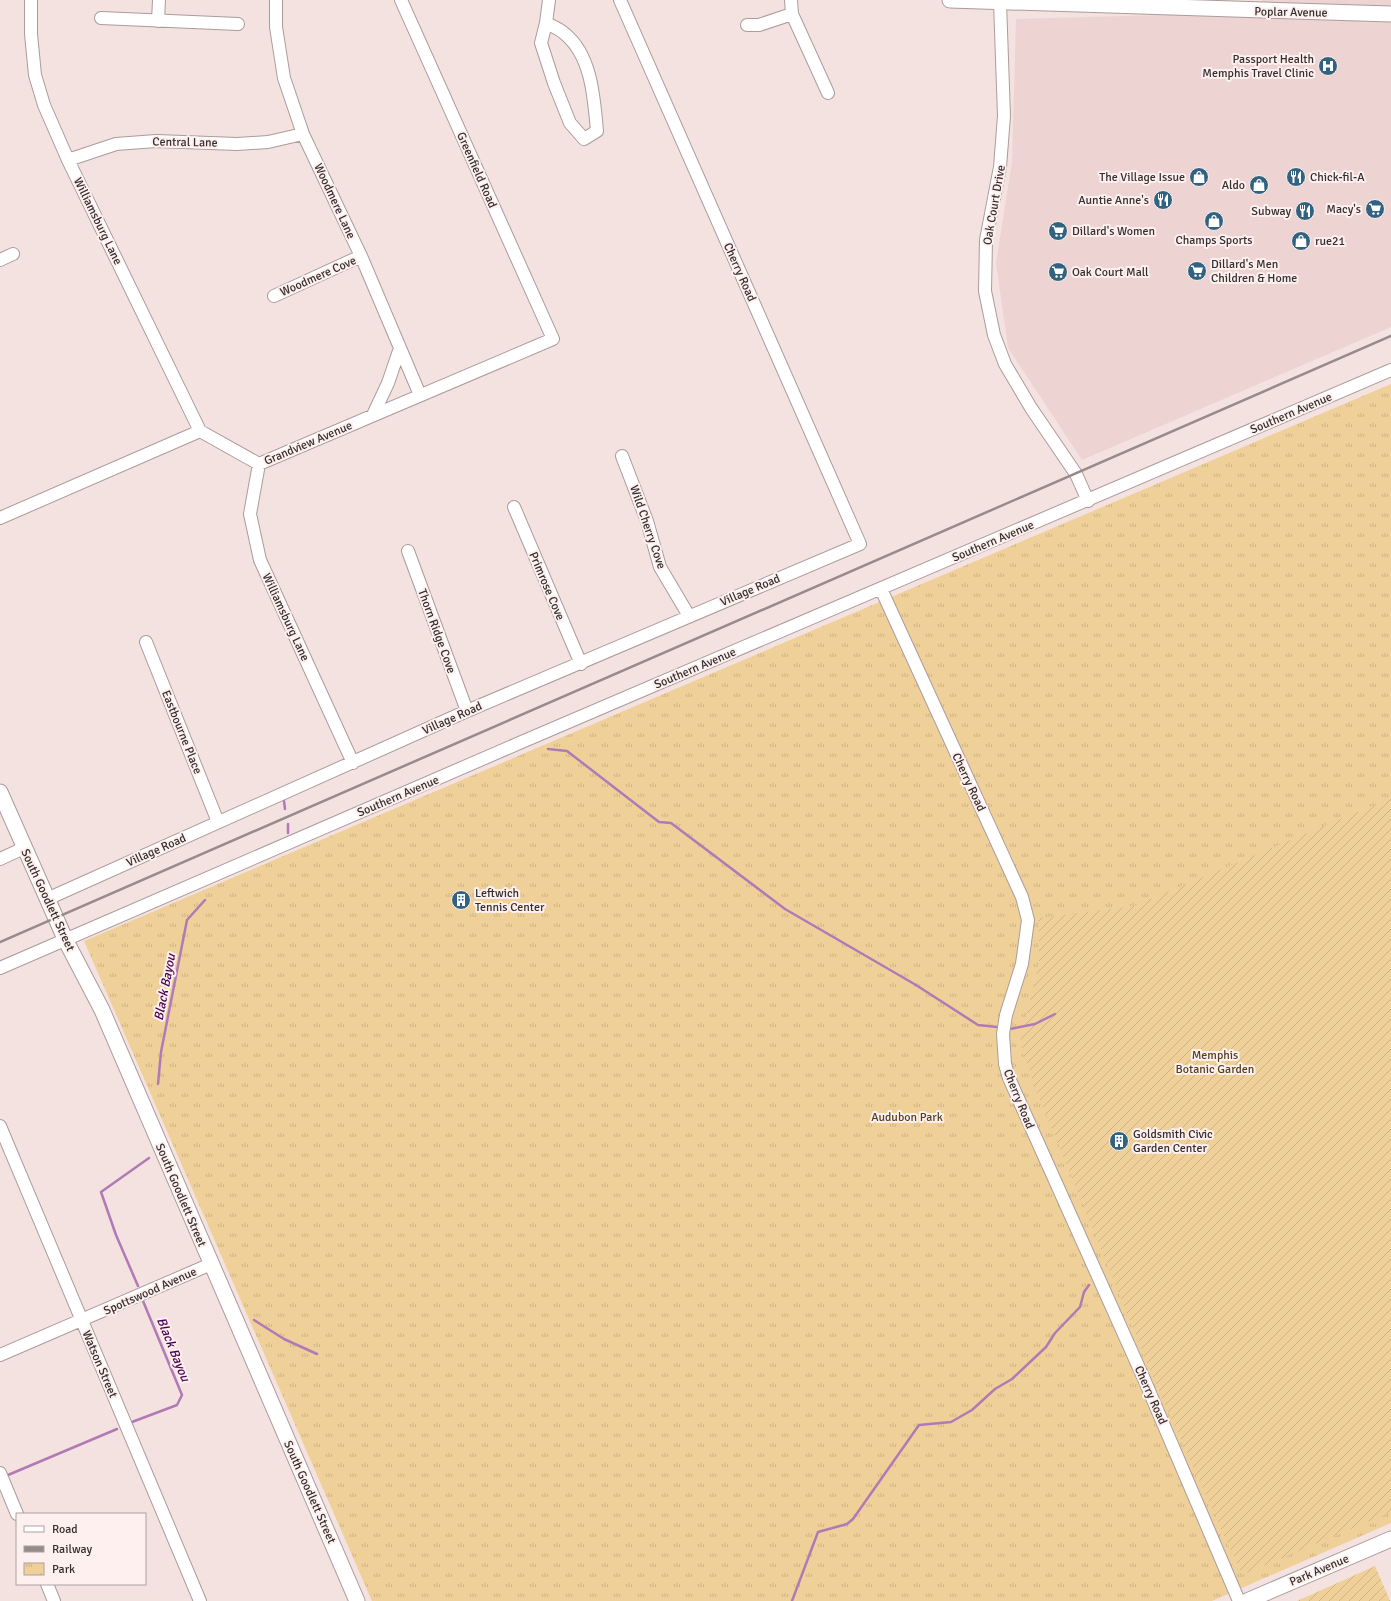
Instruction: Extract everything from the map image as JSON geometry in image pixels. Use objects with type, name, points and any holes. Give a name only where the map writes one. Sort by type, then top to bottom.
[{"type":"main road","name":"Poplar Avenue","points":[[950,0],[1265,6],[1391,14]]},
{"type":"main road","name":"South Goodlett Street","points":[[0,792],[66,941],[102,1010],[357,1601]]},
{"type":"main road","name":"Park Avenue","points":[[1247,1601],[1391,1539]]},
{"type":"street","name":"Williamsburg Lane","points":[[31,0],[31,34],[35,75],[44,105],[68,160],[200,431]]},
{"type":"street","points":[[158,21],[159,0]]},
{"type":"street","name":"Woodmere Lane","points":[[276,0],[276,27],[284,78],[304,134],[361,256],[420,395]]},
{"type":"street","name":"Greenfield Road","points":[[401,0],[553,339]]},
{"type":"street","points":[[546,23],[566,34],[582,55],[594,95],[597,131],[584,139],[570,123],[554,83],[541,43],[546,23],[549,0]]},
{"type":"street","name":"Cherry Road","points":[[620,0],[860,544]]},
{"type":"street","points":[[791,0],[792,14],[828,93]]},
{"type":"street","name":"Oak Court Drive","points":[[1000,2],[1004,116],[1000,167],[986,240],[985,291],[994,335],[1005,364],[1031,408],[1076,474],[1088,501]]},
{"type":"street","points":[[747,25],[759,25],[792,14]]},
{"type":"street","points":[[101,18],[238,24]]},
{"type":"street","name":"Central Lane","points":[[68,160],[116,144],[156,141],[237,144],[268,142],[304,134]]},
{"type":"street","points":[[0,260],[13,254]]},
{"type":"street","name":"Woodmere Cove","points":[[274,296],[361,256]]},
{"type":"street","name":"Grandview Avenue","points":[[200,431],[259,464],[553,339]]},
{"type":"street","points":[[373,415],[388,383],[400,348]]},
{"type":"street","name":"Southern Avenue","points":[[0,968],[66,941],[1391,370]]},
{"type":"street","points":[[0,518],[200,431]]},
{"type":"street","name":"Wild Cherry Cove","points":[[622,456],[647,521],[660,567],[689,616]]},
{"type":"street","name":"Williamsburg Lane","points":[[259,464],[250,514],[260,560],[352,763]]},
{"type":"street","name":"Primrose Cove","points":[[514,507],[581,664]]},
{"type":"street","name":"Village Road","points":[[47,899],[467,711],[581,664],[689,616],[860,544]]},
{"type":"street","name":"Thorn Ridge Cove","points":[[408,551],[467,711]]},
{"type":"street","name":"Cherry Road","points":[[881,589],[1022,897],[1028,920],[1022,964],[1006,1015],[1003,1034],[1005,1064],[1009,1078],[1144,1379],[1239,1601]]},
{"type":"street","name":"Eastbourne Place","points":[[146,642],[218,822]]},
{"type":"street","points":[[0,859],[24,848]]},
{"type":"street","name":"Watson Street","points":[[0,1126],[200,1601]]},
{"type":"street","name":"Spottswood Avenue","points":[[0,1355],[211,1264]]},
{"type":"street","points":[[0,1473],[17,1513]]},
{"type":"street","points":[[47,1585],[54,1601]]},
{"type":"shaded area","points":[[1262,0],[1391,0],[1391,327],[1082,460],[1008,348],[996,263],[1012,162],[1016,19],[1266,12]]},
{"type":"green space","name":"Audubon Park","points":[[1391,384],[1391,1523],[1212,1601],[372,1601],[84,941]]},
{"type":"green space","name":"Memphis Botanic Garden","points":[[1391,798],[1391,1512],[1242,1575],[1157,1387],[1034,1085],[1020,1042],[1039,963],[1039,918],[1134,906]]},
{"type":"green space","points":[[1375,1566],[1390,1601],[1297,1601]]},
{"type":"waterway","points":[[548,749],[567,751],[659,822],[671,823],[785,909],[916,985],[978,1025],[997,1027]]},
{"type":"waterway","name":"Black Bayou","points":[[284,801],[285,809]]},
{"type":"waterway","name":"Black Bayou","points":[[288,824],[288,833]]},
{"type":"waterway","name":"Black Bayou","points":[[158,1084],[161,1052],[187,920],[205,900]]},
{"type":"waterway","points":[[1010,1029],[1035,1024],[1055,1014]]},
{"type":"waterway","name":"Black Bayou","points":[[138,1286],[116,1235],[101,1192],[149,1158]]},
{"type":"waterway","points":[[792,1601],[818,1532],[847,1524],[853,1519],[919,1425],[951,1422],[972,1410],[995,1389],[1012,1379],[1046,1347],[1055,1333],[1080,1307],[1084,1292],[1089,1285]]},
{"type":"waterway","name":"Black Bayou","points":[[132,1422],[177,1405],[182,1395],[143,1301]]},
{"type":"waterway","points":[[254,1320],[284,1339],[317,1354]]},
{"type":"waterway","name":"Black Bayou","points":[[8,1475],[117,1429]]},
{"type":"railway","points":[[0,942],[1391,336]]},
{"type":"place","name":"Passport Health Memphis Travel Clinic","points":[[1328,66]]},
{"type":"place","name":"The Village Issue","points":[[1199,177]]},
{"type":"place","name":"Chick-fil-A","points":[[1296,177]]},
{"type":"place","name":"Aldo","points":[[1259,185]]},
{"type":"place","name":"Auntie Anne's","points":[[1163,200]]},
{"type":"place","name":"Macy's","points":[[1375,209]]},
{"type":"place","name":"Subway","points":[[1305,211]]},
{"type":"place","name":"Champs Sports","points":[[1214,221]]},
{"type":"place","name":"Dillard's Women","points":[[1058,231]]},
{"type":"place","name":"rue21","points":[[1301,241]]},
{"type":"place","name":"Dillard's Men Children & Home","points":[[1197,271]]},
{"type":"place","name":"Oak Court Mall","points":[[1058,272]]},
{"type":"place","name":"Leftwich Tennis Center","points":[[461,900]]},
{"type":"place","name":"Goldsmith Civic Garden Center","points":[[1119,1141]]}]
